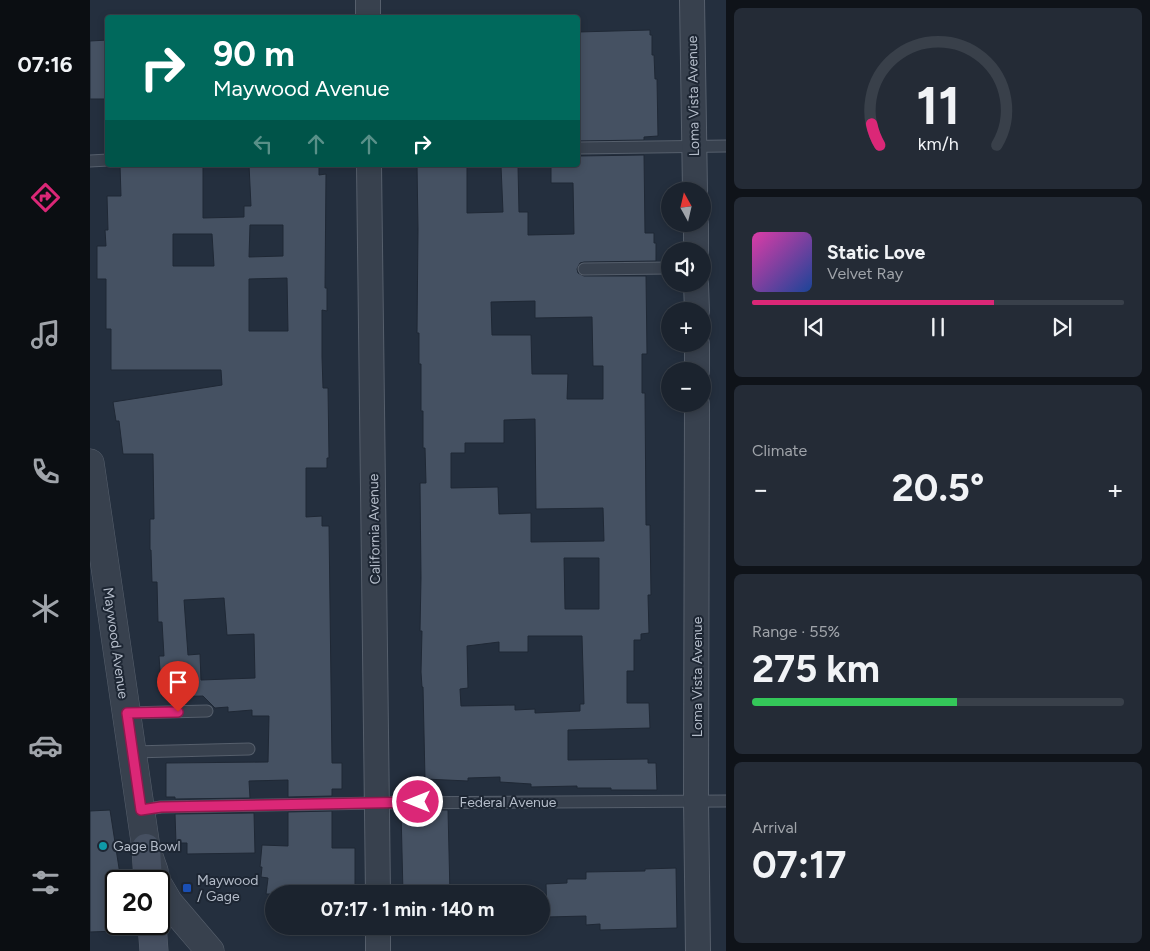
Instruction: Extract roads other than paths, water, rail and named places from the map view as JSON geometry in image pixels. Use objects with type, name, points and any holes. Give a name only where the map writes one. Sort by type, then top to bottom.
[{"type":"main road","points":[[146,848],[147,870]]},
{"type":"main road","points":[[153,935],[154,951]]},
{"type":"street","points":[[368,0],[368,15]]},
{"type":"street","name":"Loma Vista Avenue","points":[[692,0],[695,182]]},
{"type":"street","name":"California Avenue","points":[[369,167],[378,885]]},
{"type":"street","name":"Loma Vista Avenue","points":[[697,412],[696,801],[698,951]]},
{"type":"street","name":"Maywood Avenue","points":[[90,462],[94,515],[127,713],[146,848],[153,870]]},
{"type":"street","points":[[170,904],[210,951]]},
{"type":"street","points":[[378,935],[378,951]]},
{"type":"lane","points":[[580,148],[726,146]]},
{"type":"lane","points":[[90,161],[105,160]]},
{"type":"lane","points":[[584,269],[661,268]]},
{"type":"lane","points":[[127,713],[207,711]]},
{"type":"lane","points":[[133,752],[249,749]]},
{"type":"lane","name":"Federal Avenue","points":[[141,810],[161,807],[378,803],[726,801]]},
{"type":"place","name":"Gage Bowl","points":[[103,846]]},
{"type":"place","name":"Maywood / Gage","points":[[187,888]]}]
